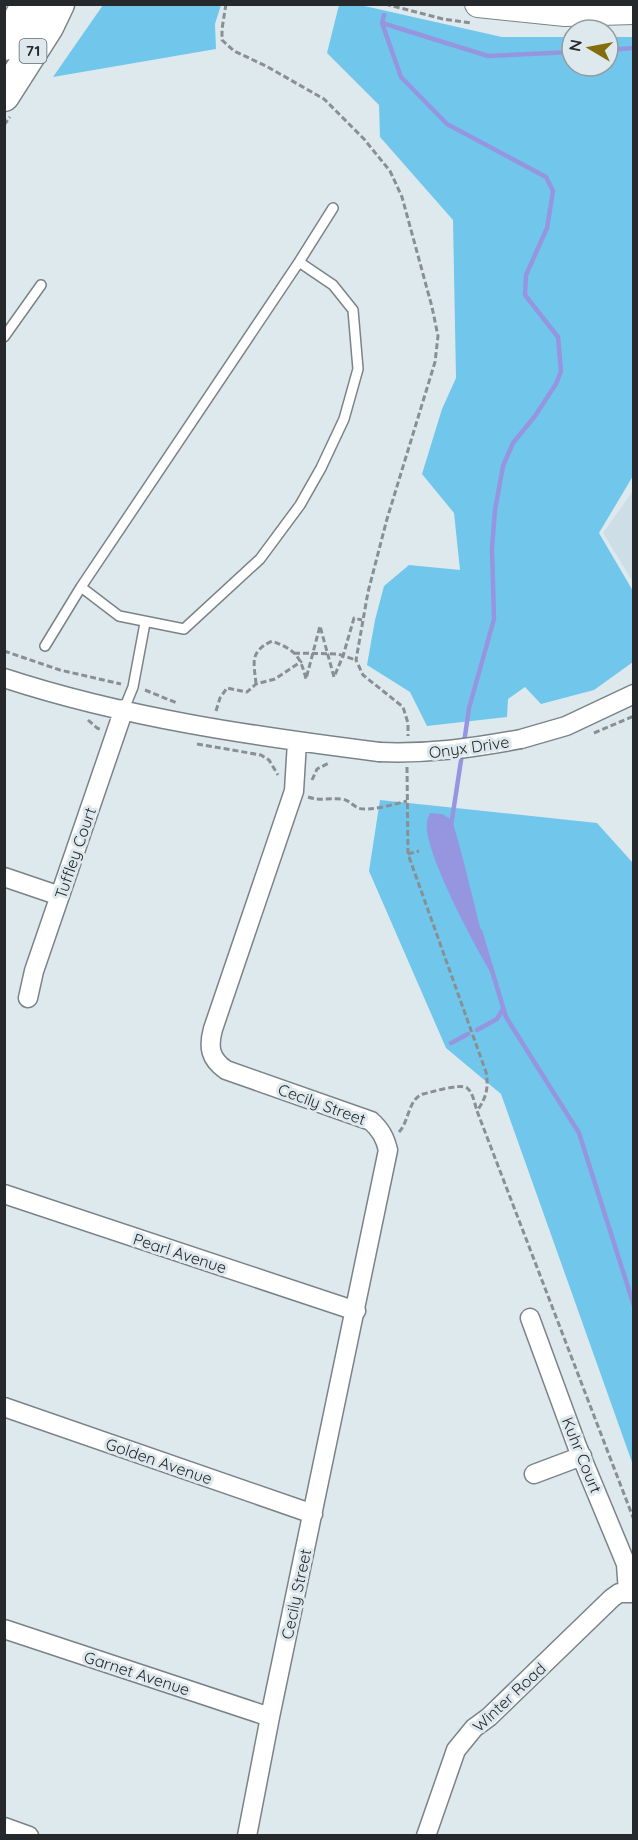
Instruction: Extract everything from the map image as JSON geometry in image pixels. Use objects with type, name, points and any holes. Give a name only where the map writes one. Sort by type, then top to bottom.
[{"type":"highway","name":"71","points":[[4,45],[27,4]]},
{"type":"highway","name":"71","points":[[4,96],[48,27],[59,4]]},
{"type":"main road","points":[[478,4],[565,13],[633,10]]},
{"type":"street","points":[[4,678],[57,694],[202,727],[297,742]]},
{"type":"street","name":"Onyx Drive","points":[[297,742],[380,752],[419,753],[474,748],[521,740],[566,726],[633,694]]},
{"type":"street","name":"Tuffley Court","points":[[28,998],[34,971],[124,709]]},
{"type":"street","name":"Cecily Street","points":[[247,1836],[388,1150],[386,1140],[371,1121],[226,1070],[213,1058],[210,1048],[213,1029],[294,791],[303,779],[297,742]]},
{"type":"street","points":[[4,877],[60,896]]},
{"type":"street","name":"Pearl Avenue","points":[[4,1194],[356,1311]]},
{"type":"street","name":"Kuhr Court","points":[[530,1318],[626,1564],[631,1592]]},
{"type":"street","name":"Golden Avenue","points":[[4,1407],[313,1514]]},
{"type":"street","points":[[534,1474],[582,1456]]},
{"type":"street","name":"Winter Road","points":[[426,1836],[456,1750],[474,1728],[489,1717],[612,1598],[619,1593],[631,1592]]},
{"type":"street","name":"Garnet Avenue","points":[[4,1629],[270,1717]]},
{"type":"street","points":[[4,1827],[29,1836]]},
{"type":"lane","points":[[45,646],[81,587],[333,208]]},
{"type":"lane","points":[[81,587],[119,616],[184,629],[260,559],[300,505],[321,468],[344,419],[358,369],[353,310],[333,285],[299,262]]},
{"type":"lane","points":[[4,337],[41,285]]},
{"type":"lane","points":[[124,709],[133,687],[146,622]]},
{"type":"path","points":[[226,4],[222,40],[234,51],[266,66],[324,99],[364,139],[390,171],[402,197],[432,307],[438,336],[435,362],[387,519],[362,620],[356,660],[363,675],[403,707],[408,723]]},
{"type":"path","points":[[256,684],[253,658],[259,647],[272,641],[290,648],[302,661],[306,679],[321,626],[334,677],[354,618],[362,620]]},
{"type":"path","points":[[4,651],[60,670],[153,692],[185,706]]},
{"type":"path","points":[[294,653],[312,655],[328,653],[356,660]]},
{"type":"path","points":[[206,709],[216,711],[220,698],[227,688],[247,692],[256,684],[275,679],[302,661]]},
{"type":"path","points":[[87,719],[97,728],[116,735]]},
{"type":"path","points":[[196,743],[261,755],[269,760],[278,775],[303,779],[317,769],[329,763],[335,763]]},
{"type":"path","points":[[303,779],[308,797],[319,801],[332,798],[346,799],[359,809],[407,801],[408,854],[486,1072],[489,1086],[477,1112]]},
{"type":"path","points":[[408,854],[419,851]]},
{"type":"path","points":[[386,1140],[396,1135],[404,1127],[417,1096],[459,1086],[470,1090],[633,1520]]},
{"type":"shaded area","points":[[103,5],[221,5],[215,24],[216,49],[53,77]]},
{"type":"shaded area","points":[[339,5],[360,5],[502,37],[560,37],[560,78],[620,78],[620,37],[633,37],[633,476],[599,533],[633,591],[633,662],[594,690],[541,704],[525,687],[508,699],[507,717],[427,726],[410,692],[367,665],[384,586],[409,565],[460,570],[454,513],[422,474],[442,409],[456,378],[453,220],[380,137],[379,105],[327,53]]},
{"type":"shaded area","points":[[633,491],[634,582],[603,533]]},
{"type":"shaded area","points":[[380,800],[597,823],[633,863],[633,1465],[501,1094],[446,1048],[369,871]]},
{"type":"shaded area","points":[[430,813],[442,814],[452,820],[494,978],[453,900],[433,854],[428,835],[427,821]]},
{"type":"waterway","points":[[384,15],[382,23],[401,77],[447,124],[546,177],[553,191],[547,228],[526,275],[525,295],[558,337],[561,371],[556,384],[535,416],[513,443],[503,466],[495,510],[492,548],[494,619],[469,708],[464,743]]},
{"type":"waterway","points":[[382,23],[488,56],[560,53]]},
{"type":"waterway","points":[[620,49],[634,48]]},
{"type":"waterway","points":[[451,826],[462,754]]},
{"type":"waterway","points":[[480,931],[506,1017],[579,1133],[634,1306]]},
{"type":"waterway","points":[[477,1030],[497,1019],[503,1009]]},
{"type":"waterway","points":[[451,1043],[468,1034]]}]
